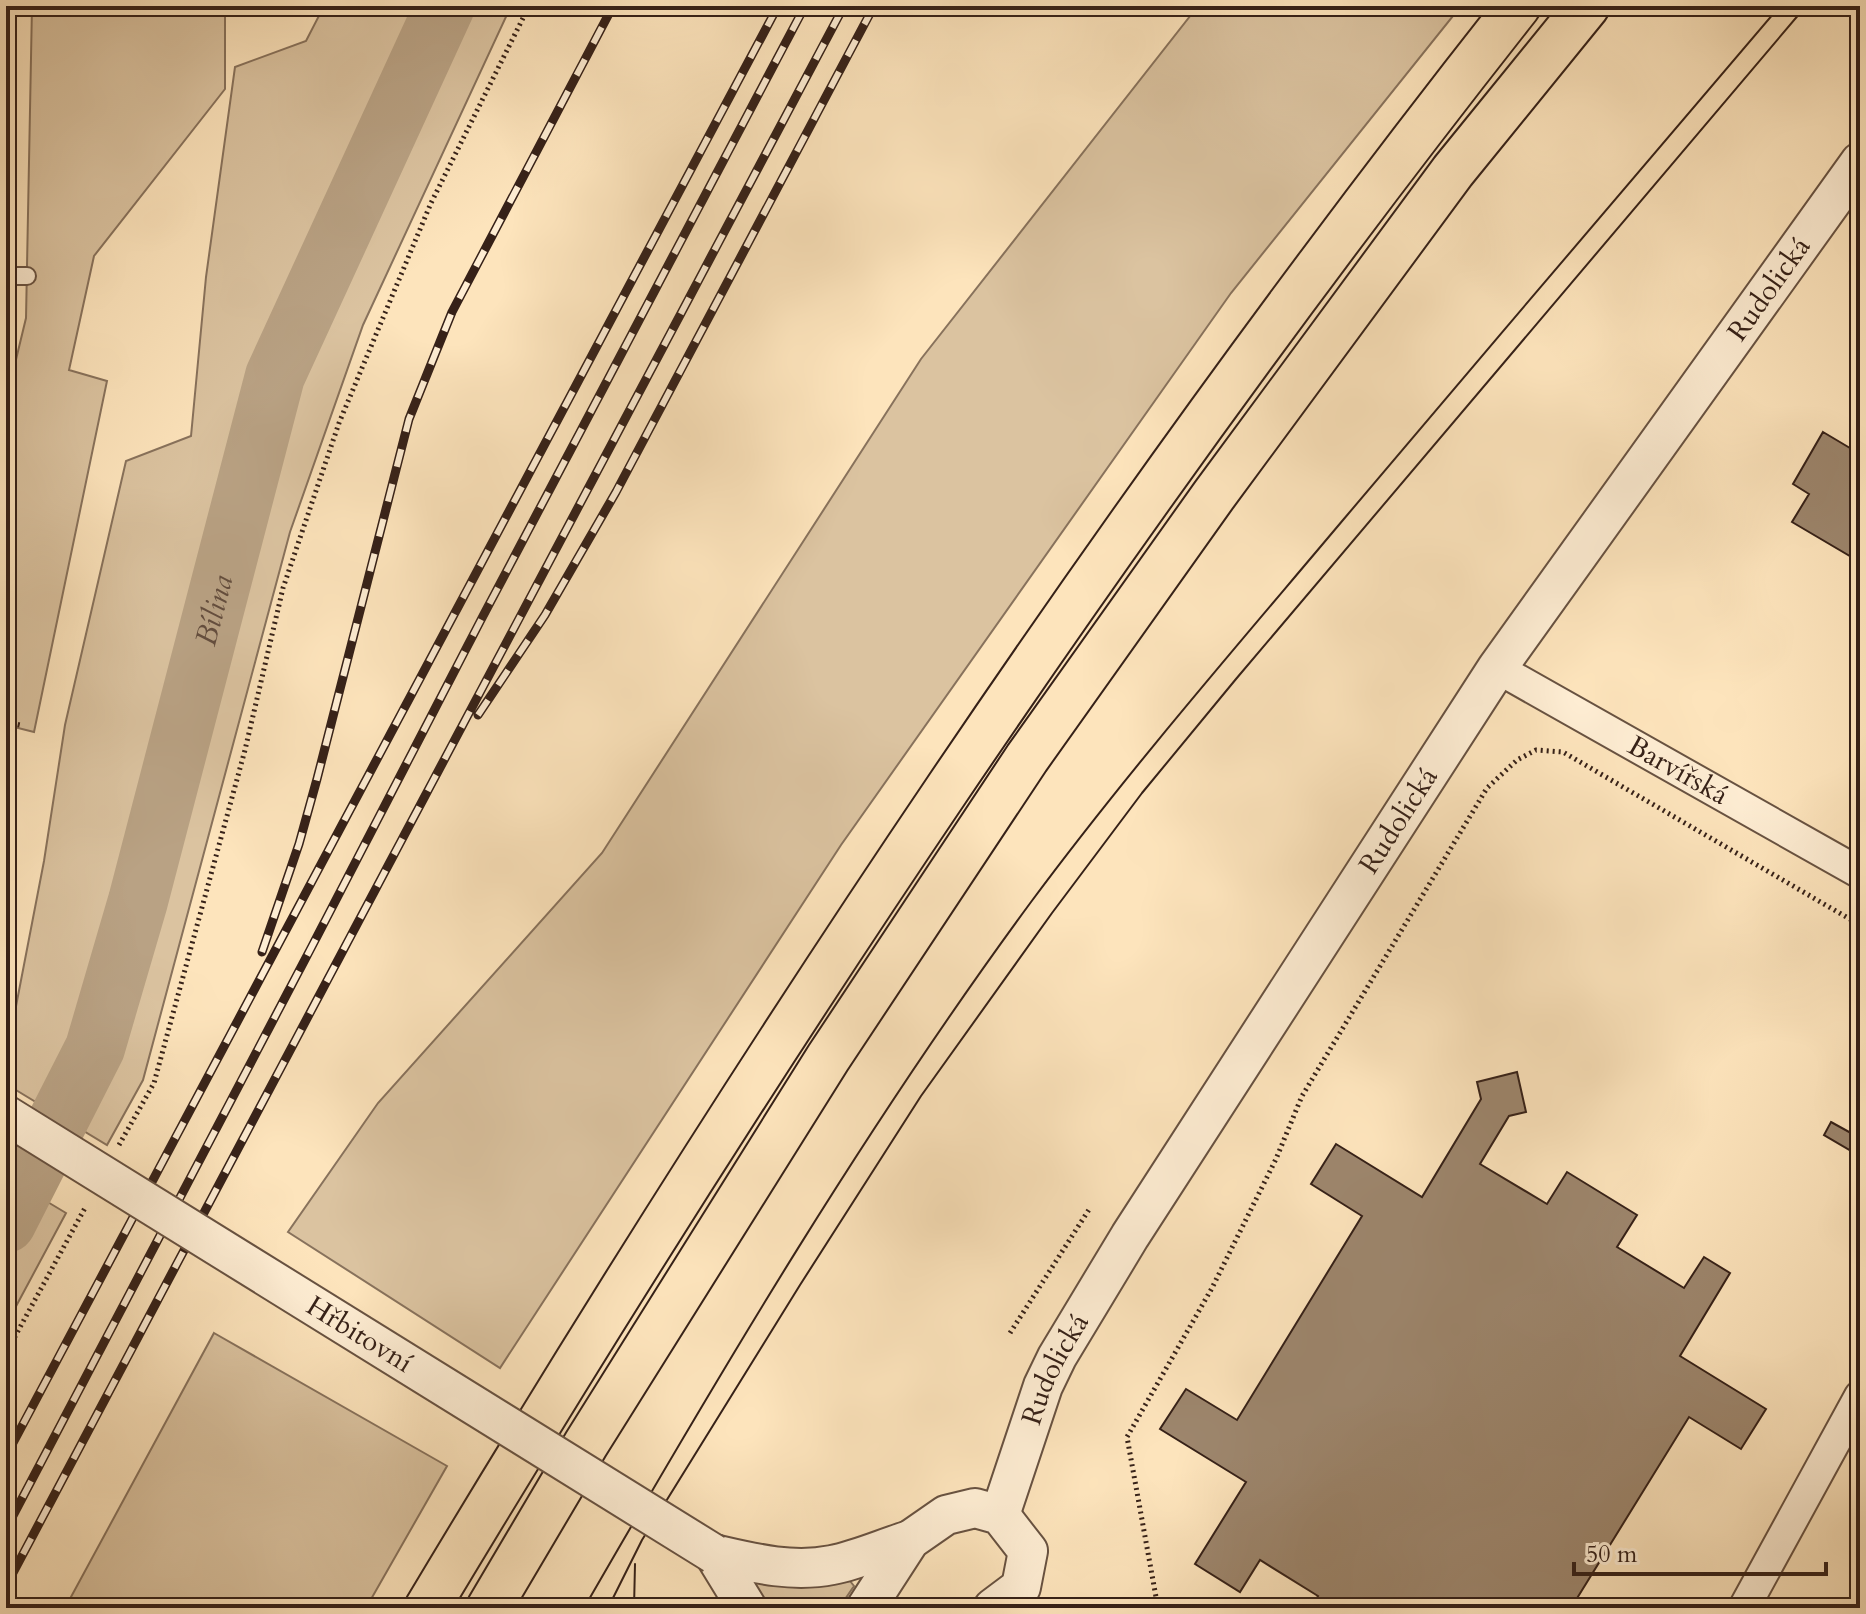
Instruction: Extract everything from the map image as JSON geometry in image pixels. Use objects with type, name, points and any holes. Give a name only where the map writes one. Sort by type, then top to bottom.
[{"type":"highway","points":[[427,1608],[544,1413],[788,1026],[985,730],[1184,448],[1414,137],[1518,6]]},
{"type":"highway","points":[[489,1608],[586,1444],[828,1058],[1027,758],[1214,495],[1453,171],[1587,6]]},
{"type":"street","name":"Rudolická","points":[[1000,1515],[1043,1386],[1057,1357],[1130,1236],[1497,668],[1860,162]]},
{"type":"street","name":"Barvířská","points":[[1497,668],[1860,873]]},
{"type":"street","name":"Hřbitovní","points":[[6,1115],[714,1554]]},
{"type":"street","points":[[1744,1608],[1860,1396]]},
{"type":"street","points":[[714,1554],[772,1567],[832,1565],[910,1540],[946,1515],[975,1508],[1000,1515],[1028,1551],[1016,1601]]},
{"type":"street","points":[[866,1608],[910,1540]]},
{"type":"street","points":[[714,1554],[747,1608]]},
{"type":"lane","points":[[6,276],[27,276]]},
{"type":"path","points":[[117,1150],[154,1083],[245,750],[283,588],[339,423],[431,203],[529,6]]},
{"type":"path","points":[[6,722],[20,725]]},
{"type":"path","points":[[1158,1608],[1127,1437],[1212,1288],[1276,1159],[1302,1096],[1487,788],[1517,760],[1536,750],[1563,752],[1860,925]]},
{"type":"path","points":[[6,1353],[87,1204]]},
{"type":"path","points":[[1010,1333],[1090,1208]]},
{"type":"shaded area","points":[[32,6],[225,6],[225,89],[94,256],[69,370],[107,381],[34,732],[6,725],[6,401],[26,318]]},
{"type":"shaded area","points":[[324,6],[511,6],[363,325],[290,532],[143,1080],[107,1145],[6,1084],[6,1026],[12,1027],[44,861],[65,725],[126,461],[191,436],[206,277],[235,67],[306,41]]},
{"type":"shaded area","points":[[1198,6],[1461,6],[1231,293],[841,845],[500,1368],[288,1232],[378,1103],[602,853],[921,359]]},
{"type":"shaded area","points":[[6,1177],[66,1213],[6,1325]]},
{"type":"shaded area","points":[[214,1333],[447,1466],[366,1608],[65,1608]]},
{"type":"shaded area","points":[[850,1581],[854,1586],[839,1608],[771,1608],[755,1586],[757,1582],[799,1586]]},
{"type":"building","points":[[1823,432],[1860,454],[1860,562],[1792,522],[1809,494],[1793,484]]},
{"type":"building","points":[[1517,1072],[1526,1112],[1509,1116],[1480,1164],[1547,1204],[1567,1172],[1637,1215],[1617,1247],[1684,1288],[1704,1257],[1730,1273],[1680,1356],[1766,1409],[1741,1449],[1689,1417],[1571,1608],[1311,1608],[1318,1596],[1260,1560],[1240,1592],[1195,1564],[1246,1482],[1160,1429],[1186,1389],[1237,1420],[1362,1216],[1311,1184],[1336,1144],[1422,1197],[1481,1099],[1477,1082]]},
{"type":"building","points":[[1831,1122],[1860,1138],[1853,1152],[1824,1135]]},
{"type":"waterway","name":"Bílina","points":[[6,1223],[95,1048],[138,901],[275,376],[445,6]]},
{"type":"tram line","points":[[584,1608],[689,1428],[854,1160],[1031,902],[1106,804],[1224,661],[1780,6]]},
{"type":"tram line","points":[[608,1608],[642,1540],[800,1285],[921,1096],[1052,913],[1142,793],[1236,679],[1806,6]]},
{"type":"tram line","points":[[634,1608],[635,1564]]},
{"type":"railway","points":[[262,952],[299,844],[317,779],[409,419],[452,312],[613,6]]},
{"type":"railway","points":[[6,1456],[778,6]]},
{"type":"railway","points":[[6,1529],[805,6]]},
{"type":"railway","points":[[6,1586],[844,6]]},
{"type":"railway","points":[[478,715],[545,615],[616,492],[874,6]]}]
